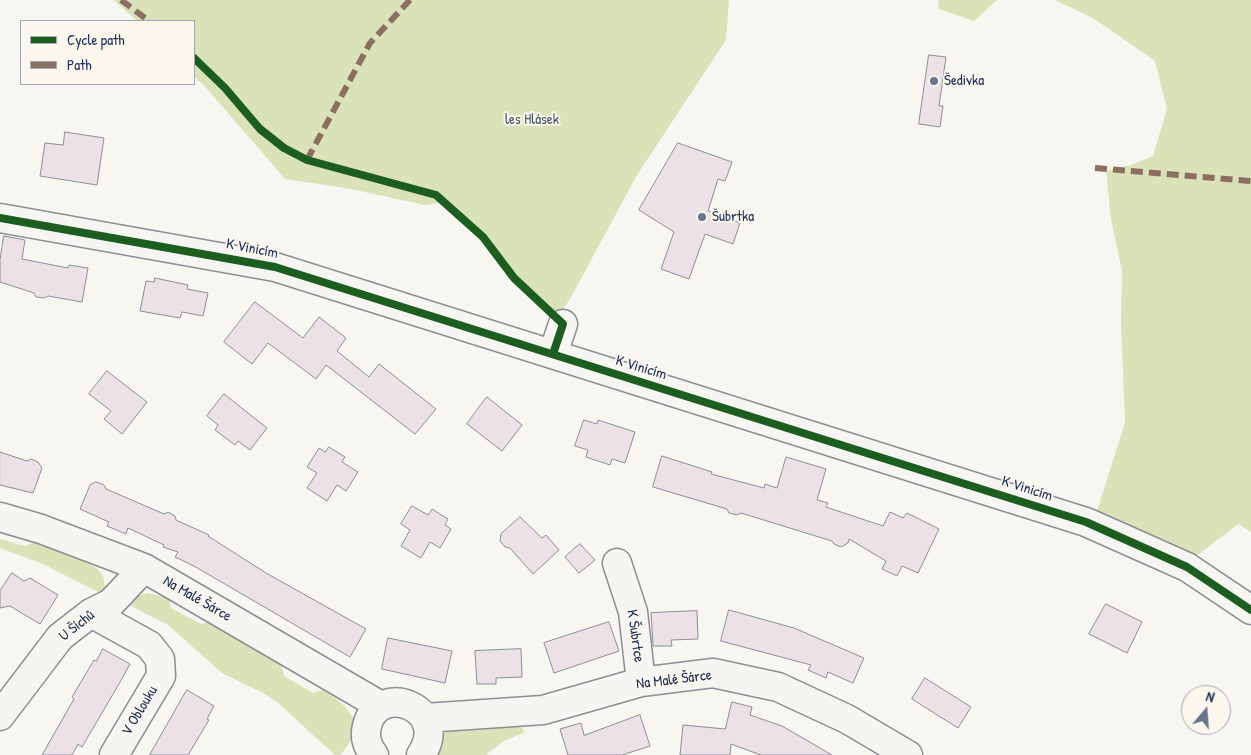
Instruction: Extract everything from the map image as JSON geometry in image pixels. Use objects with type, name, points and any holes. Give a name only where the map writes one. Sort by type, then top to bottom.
[{"type":"street","name":"K Vinicím","points":[[0,218],[275,267],[553,354],[1086,522],[1187,568],[1251,610]]},
{"type":"street","points":[[553,354],[564,324]]},
{"type":"street","name":"Na Malé Šárce","points":[[0,517],[41,529],[144,568],[381,706]]},
{"type":"street","name":"K Šubrtce","points":[[617,563],[634,612],[641,682]]},
{"type":"street","name":"U Šíchů","points":[[0,716],[60,637],[91,614],[112,603],[144,568]]},
{"type":"street","name":"V Oblouku","points":[[91,614],[149,645],[160,659],[161,676],[114,755]]},
{"type":"street","name":"Na Malé Šárce","points":[[425,718],[543,710],[641,682],[713,672],[778,687],[847,719],[908,755]]},
{"type":"street","points":[[368,753],[366,741],[368,721],[381,706],[391,702],[401,702],[419,710],[425,718],[429,737],[421,755]]},
{"type":"green space","name":"les Hlásek","points":[[114,0],[729,0],[726,40],[637,175],[570,299],[559,315],[540,303],[514,278],[498,260],[480,230],[443,202],[425,205],[346,188],[285,179],[195,77],[195,20],[136,20]]},
{"type":"green space","points":[[938,0],[997,0],[974,21],[939,9]]},
{"type":"green space","points":[[1055,0],[1251,0],[1251,532],[1238,524],[1193,559],[1095,517],[1125,423],[1121,324],[1122,271],[1111,219],[1106,171],[1131,165],[1153,156],[1167,109],[1155,61],[1093,18]]},
{"type":"green space","points":[[0,539],[25,546],[34,542],[72,555],[91,564],[103,576],[104,595],[43,564],[0,548]]},
{"type":"green space","points":[[149,593],[169,599],[171,608],[201,624],[210,622],[282,666],[284,676],[313,693],[322,690],[333,696],[348,710],[355,726],[348,745],[340,755],[335,755],[277,702],[222,673],[168,625],[127,604],[136,596]]},
{"type":"green space","points":[[518,723],[525,732],[502,742],[486,755],[431,755],[441,735],[452,727]]},
{"type":"building","name":"Šedivka","points":[[929,55],[946,57],[939,106],[943,106],[940,127],[919,124]]},
{"type":"building","points":[[65,132],[104,138],[97,185],[40,176],[45,143],[63,145]]},
{"type":"building","points":[[678,143],[732,162],[725,181],[718,179],[708,211],[740,223],[733,244],[705,234],[689,279],[661,269],[674,232],[639,210]]},
{"type":"building","points":[[4,236],[25,240],[22,259],[68,268],[69,265],[88,268],[82,302],[48,296],[44,298],[36,297],[34,293],[0,282],[0,260]]},
{"type":"building","points":[[155,278],[188,285],[187,289],[208,293],[203,316],[182,312],[180,318],[140,311],[146,281],[154,282]]},
{"type":"building","points":[[255,302],[303,338],[319,317],[346,338],[337,351],[369,377],[379,364],[436,409],[415,434],[326,365],[316,379],[268,343],[252,364],[224,342]]},
{"type":"building","points":[[107,371],[147,402],[122,434],[104,419],[111,411],[89,394]]},
{"type":"building","points":[[224,394],[267,428],[250,450],[238,441],[235,445],[215,430],[218,425],[207,416]]},
{"type":"building","points":[[487,397],[522,425],[502,451],[467,424]]},
{"type":"building","points":[[584,420],[597,424],[598,420],[635,432],[625,463],[612,459],[610,465],[586,457],[588,450],[575,446]]},
{"type":"building","points":[[329,447],[345,457],[342,462],[358,472],[346,491],[337,485],[327,501],[307,488],[317,473],[307,467],[319,448],[325,452]]},
{"type":"building","points":[[0,452],[27,461],[31,459],[38,462],[42,468],[33,493],[0,485]]},
{"type":"building","points":[[662,456],[712,472],[711,474],[764,488],[765,484],[777,488],[786,457],[826,469],[817,500],[828,503],[826,507],[883,526],[890,512],[903,518],[907,513],[939,529],[918,573],[902,566],[897,576],[882,569],[886,561],[849,539],[848,543],[841,547],[832,541],[741,513],[737,515],[729,513],[727,509],[653,487]]},
{"type":"building","points":[[96,482],[104,485],[106,489],[164,514],[168,512],[175,516],[176,520],[209,535],[266,573],[366,629],[350,657],[194,566],[175,557],[178,552],[163,547],[164,545],[128,528],[126,534],[107,526],[109,522],[80,509],[90,485]]},
{"type":"building","points":[[412,506],[428,515],[432,509],[448,519],[445,525],[451,529],[440,548],[430,542],[421,558],[401,546],[410,530],[401,524]]},
{"type":"building","points":[[520,517],[542,538],[546,535],[559,550],[533,574],[510,548],[505,547],[500,541],[501,534]]},
{"type":"building","points":[[580,544],[595,560],[579,573],[565,557]]},
{"type":"building","points":[[12,573],[24,581],[30,578],[58,595],[40,624],[10,606],[0,608],[0,591]]},
{"type":"building","points":[[1106,604],[1142,622],[1127,653],[1089,634]]},
{"type":"building","points":[[729,610],[794,628],[864,658],[853,683],[828,672],[826,678],[808,670],[811,665],[721,641]]},
{"type":"building","points":[[697,611],[698,639],[671,640],[672,646],[653,646],[651,613]]},
{"type":"building","points":[[609,622],[619,651],[554,673],[544,643]]},
{"type":"building","points":[[388,638],[452,651],[445,683],[382,669]]},
{"type":"building","points":[[103,649],[130,664],[123,677],[82,747],[78,744],[72,755],[42,755],[74,699],[72,697],[94,660],[96,661]]},
{"type":"building","points":[[521,649],[522,677],[496,678],[496,684],[477,684],[475,651]]},
{"type":"building","points":[[925,678],[971,707],[958,728],[912,699]]},
{"type":"building","points":[[187,690],[214,706],[207,719],[209,720],[188,755],[150,755]]},
{"type":"building","points":[[732,702],[752,707],[750,715],[782,726],[832,755],[761,755],[731,744],[730,755],[680,755],[683,725],[725,729]]},
{"type":"building","points":[[640,715],[650,746],[622,755],[568,755],[560,729],[581,723],[584,735]]},
{"type":"marked path","points":[[121,0],[148,20]]},
{"type":"marked path","points":[[307,160],[370,43],[410,0]]},
{"type":"marked path","points":[[1095,168],[1251,181]]},
{"type":"cycle path","points":[[195,59],[225,88],[260,129],[284,148],[307,160],[436,195],[483,237],[514,278],[563,324],[553,354]]},
{"type":"cycle path","points":[[0,218],[275,267],[1086,522],[1187,567],[1251,610]]},
{"type":"place","name":"Šedivka","points":[[934,81]]},
{"type":"place","name":"Šubrtka","points":[[702,217]]}]
